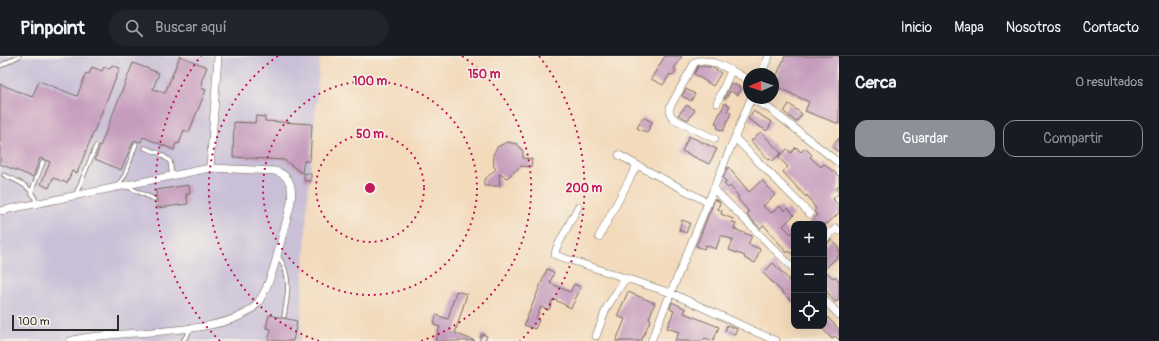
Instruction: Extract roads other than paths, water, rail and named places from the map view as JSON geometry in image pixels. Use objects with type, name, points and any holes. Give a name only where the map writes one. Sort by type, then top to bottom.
[{"type":"street","points":[[210,168],[218,56]]},
{"type":"street","points":[[764,68],[769,56]]},
{"type":"street","points":[[715,139],[674,119],[670,114],[670,106],[696,62],[700,59],[713,61],[743,77]]},
{"type":"street","points":[[717,103],[731,71]]},
{"type":"street","points":[[651,341],[715,190],[749,104]]},
{"type":"street","points":[[761,104],[770,109],[839,163]]},
{"type":"street","points":[[735,138],[810,214]]},
{"type":"street","points":[[619,155],[709,203]]},
{"type":"street","points":[[598,237],[637,165]]},
{"type":"street","points":[[0,212],[210,168],[275,171],[282,173],[291,185],[291,202],[266,288],[259,302],[250,312],[238,319],[191,329],[160,330],[70,341]]},
{"type":"street","points":[[715,190],[791,266]]},
{"type":"street","points":[[578,207],[556,249],[555,255],[671,293],[776,341]]},
{"type":"street","points":[[827,237],[838,228]]},
{"type":"street","points":[[596,336],[607,307],[625,279]]},
{"type":"street","points":[[827,303],[839,315]]},
{"type":"lane","points":[[0,66],[20,56]]},
{"type":"lane","points":[[136,144],[126,174],[119,186],[131,188],[154,199]]},
{"type":"lane","points":[[76,196],[96,146]]},
{"type":"lane","points":[[145,148],[170,161],[172,176]]},
{"type":"lane","points":[[37,204],[32,190],[43,162]]},
{"type":"lane","points":[[4,175],[32,190]]},
{"type":"lane","points":[[276,254],[284,264],[288,278],[284,316]]},
{"type":"lane","points":[[183,341],[191,329]]}]
